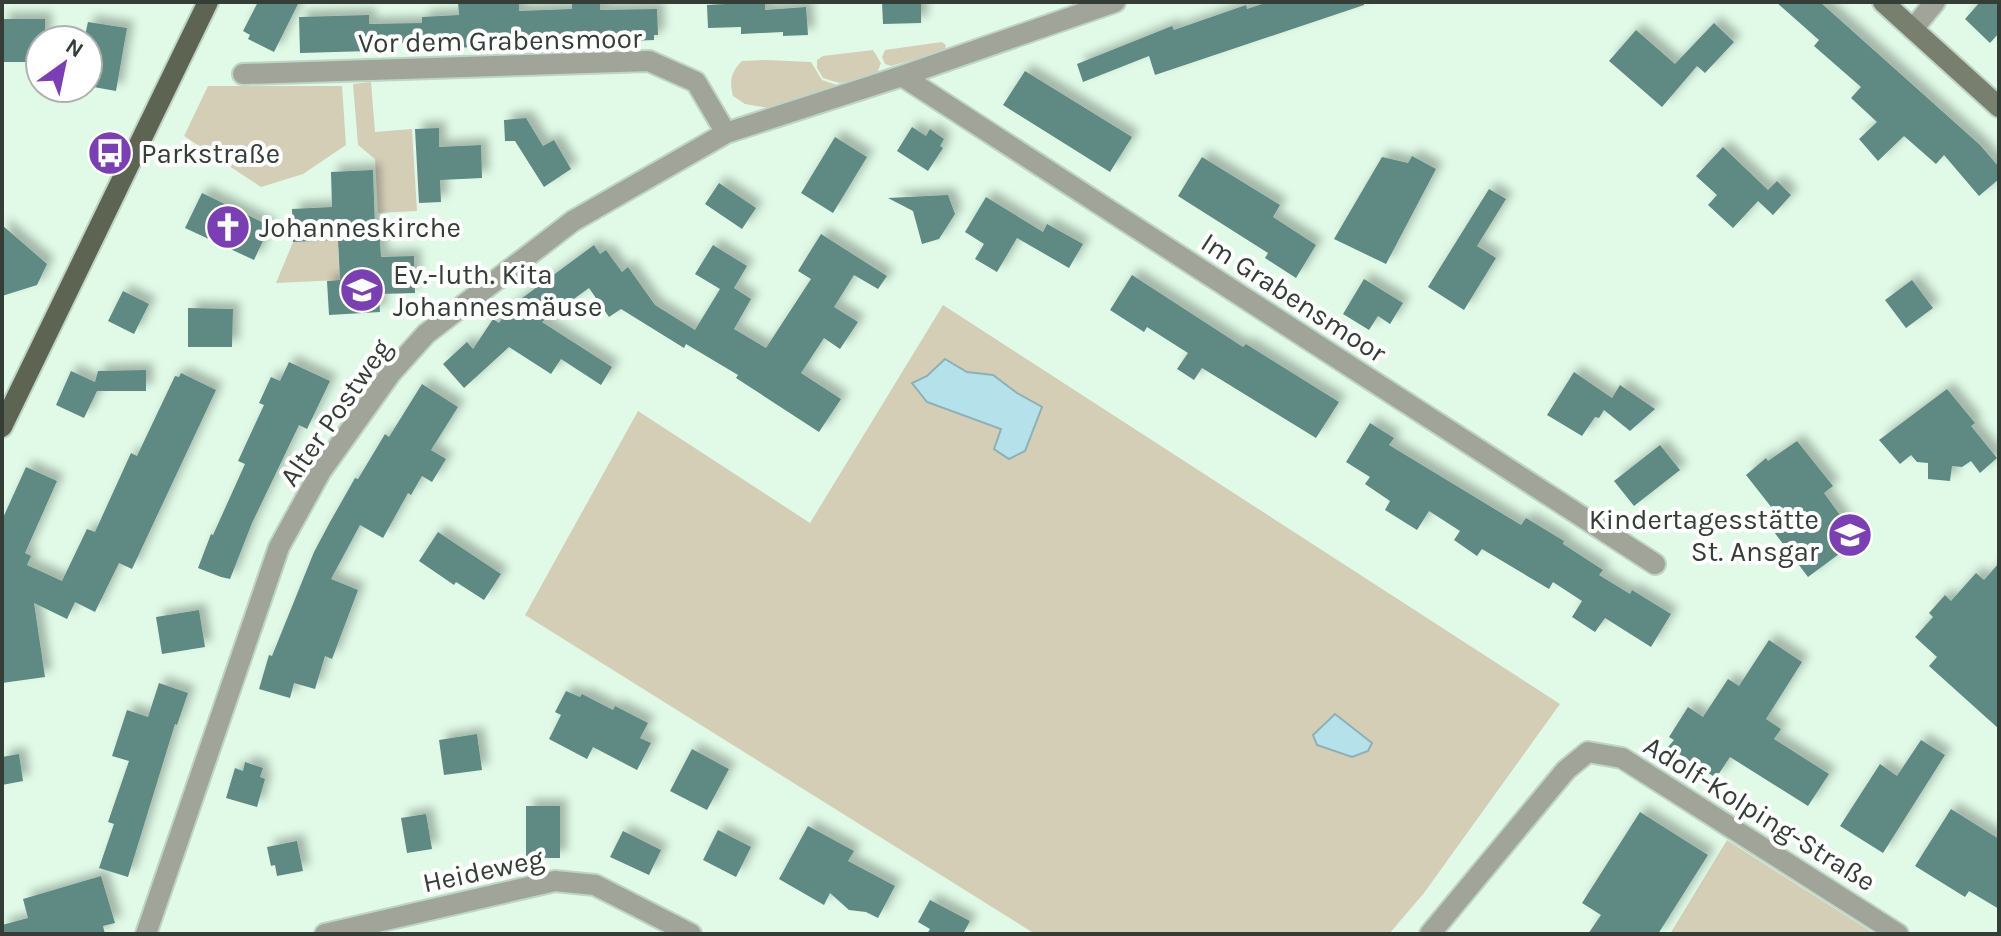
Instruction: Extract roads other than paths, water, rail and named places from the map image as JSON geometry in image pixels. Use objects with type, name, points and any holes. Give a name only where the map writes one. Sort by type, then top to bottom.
[{"type":"main road","points":[[2,427],[208,2]]},
{"type":"street","name":"Alter Postweg","points":[[146,934],[279,547],[338,446],[391,373],[426,334],[573,221],[726,133],[1115,2]]},
{"type":"street","points":[[1883,2],[1999,107]]},
{"type":"street","points":[[1913,29],[1935,2]]},
{"type":"street","name":"Vor dem Grabensmoor","points":[[243,74],[649,61],[696,82],[726,133]]},
{"type":"street","name":"Im Grabensmoor","points":[[902,76],[1655,564]]},
{"type":"street","name":"Adolf-Kolping-Straße","points":[[1430,934],[1566,770],[1588,752],[1622,758],[1898,934]]},
{"type":"street","name":"Heideweg","points":[[325,934],[555,881],[595,885],[691,934]]},
{"type":"water","points":[[945,359],[967,372],[993,375],[1042,407],[1025,451],[1009,459],[994,449],[1001,429],[927,402],[912,383],[927,376]]},
{"type":"water","points":[[1335,714],[1372,743],[1368,751],[1352,757],[1317,745],[1313,735]]},
{"type":"place","name":"Parkstraße","points":[[110,153]]},
{"type":"place","name":"Johanneskirche","points":[[228,227]]},
{"type":"place","name":"Ev.-luth. Kita Johannesmäuse","points":[[362,290]]},
{"type":"place","name":"Kindertagesstätte St. Ansgar","points":[[1850,535]]}]
